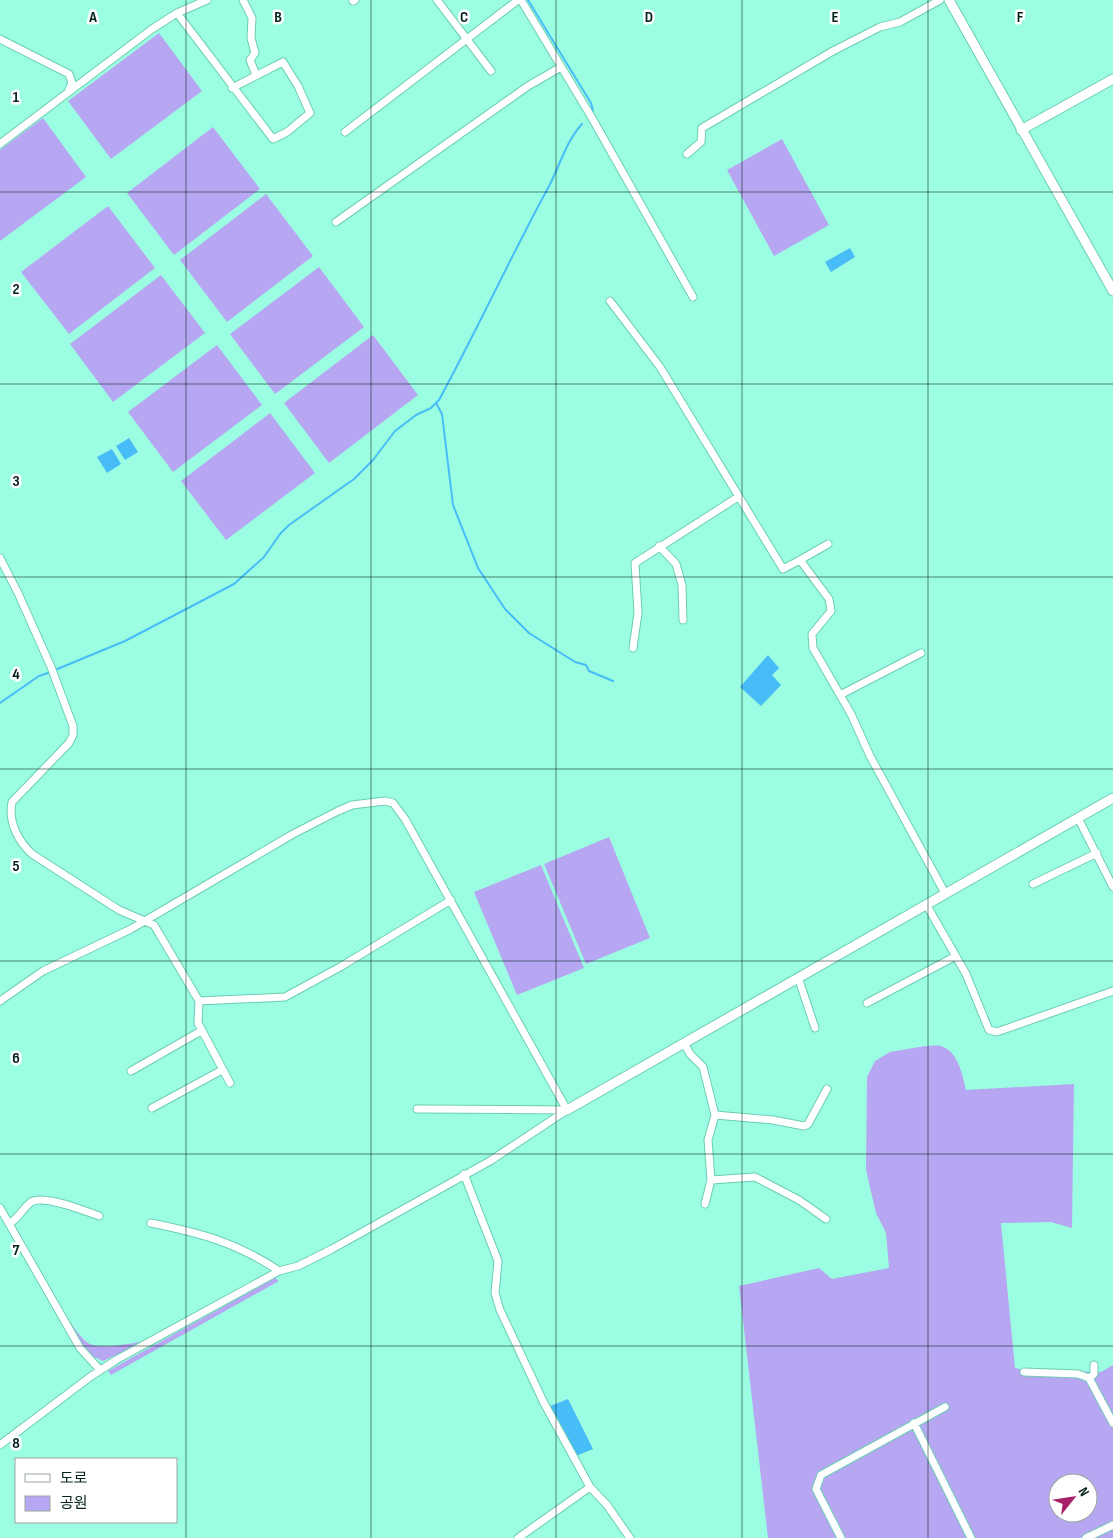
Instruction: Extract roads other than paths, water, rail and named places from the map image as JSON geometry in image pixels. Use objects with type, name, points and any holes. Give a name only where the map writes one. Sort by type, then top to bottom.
[{"type":"street","points":[[0,144],[152,29],[177,14],[207,0]]},
{"type":"street","points":[[242,0],[252,18],[251,38],[255,53],[250,60],[256,75]]},
{"type":"street","points":[[437,0],[491,71]]},
{"type":"street","points":[[345,132],[466,38],[520,0],[592,118],[693,297]]},
{"type":"street","points":[[687,154],[701,142],[702,128],[833,51],[880,26],[900,22],[940,0]]},
{"type":"street","points":[[949,0],[1113,291]]},
{"type":"street","points":[[177,14],[232,88],[273,139],[287,132],[310,113],[298,86],[283,62],[232,88]]},
{"type":"street","points":[[0,39],[69,74],[72,83],[68,92]]},
{"type":"street","points":[[336,222],[521,91],[561,67]]},
{"type":"street","points":[[1021,130],[1113,79]]},
{"type":"street","points":[[610,301],[660,367],[783,570],[828,544]]},
{"type":"street","points":[[633,648],[638,613],[634,567],[637,561],[738,497]]},
{"type":"street","points":[[659,546],[676,564],[682,585],[683,620]]},
{"type":"street","points":[[0,558],[18,593],[73,726],[73,735],[43,772],[12,802],[11,809],[17,836],[23,846],[32,854],[119,910],[154,925],[199,1001],[198,1023],[230,1083]]},
{"type":"street","points":[[800,560],[829,599],[831,606],[828,616],[815,629],[811,640],[870,756],[945,893]]},
{"type":"street","points":[[840,695],[921,653]]},
{"type":"street","points":[[0,1445],[100,1370],[279,1271],[298,1266],[332,1250],[490,1160],[567,1110],[1113,798]]},
{"type":"street","points":[[0,1001],[44,971],[131,929],[338,811],[352,805],[385,801],[393,803],[405,819],[567,1110]]},
{"type":"street","points":[[1078,818],[1113,887]]},
{"type":"street","points":[[1034,884],[1097,853]]},
{"type":"street","points":[[199,1001],[285,997],[340,967],[451,900]]},
{"type":"street","points":[[926,904],[956,956],[979,1003],[989,1030],[997,1032],[1113,991]]},
{"type":"street","points":[[867,1003],[956,956]]},
{"type":"street","points":[[798,977],[815,1028]]},
{"type":"street","points":[[131,1071],[201,1030]]},
{"type":"street","points":[[684,1043],[690,1054],[703,1067],[716,1115],[708,1140],[711,1180],[704,1204]]},
{"type":"street","points":[[152,1108],[222,1070]]},
{"type":"street","points":[[716,1115],[773,1120],[804,1126],[808,1124],[827,1089]]},
{"type":"street","points":[[417,1109],[567,1110]]},
{"type":"street","points":[[464,1174],[498,1261],[495,1293],[500,1310],[541,1397],[590,1487],[607,1504],[630,1538]]},
{"type":"street","points":[[711,1180],[755,1177],[799,1200],[826,1219]]},
{"type":"street","points":[[9,1224],[18,1219],[32,1201],[39,1200],[57,1202],[99,1216]]},
{"type":"street","points":[[0,1208],[80,1348],[100,1370]]},
{"type":"street","points":[[151,1223],[230,1242],[260,1258],[279,1271]]},
{"type":"street","points":[[1089,1378],[1094,1374],[1094,1366]]},
{"type":"street","points":[[1024,1372],[1078,1374],[1089,1378],[1113,1423]]},
{"type":"street","points":[[841,1538],[816,1489],[821,1475],[945,1407]]},
{"type":"street","points":[[914,1423],[971,1538]]},
{"type":"street","points":[[518,1538],[590,1487]]},
{"type":"street","points":[[1086,1538],[1113,1525]]},
{"type":"water","points":[[850,248],[855,257],[831,272],[825,262]]},
{"type":"water","points":[[129,438],[138,452],[125,460],[116,446]]},
{"type":"water","points":[[112,449],[121,464],[107,473],[97,457]]},
{"type":"water","points":[[768,655],[779,668],[772,675],[781,685],[761,706],[740,687]]},
{"type":"water","points":[[568,1399],[593,1449],[576,1456],[550,1406]]},
{"type":"waterway","points":[[528,0],[591,103],[593,111]]},
{"type":"waterway","points":[[55,670],[125,641],[234,584],[264,557],[280,534],[289,525],[354,479],[373,460],[395,431],[416,415],[431,408],[439,400],[552,180],[567,146],[582,124]]},
{"type":"waterway","points":[[436,403],[442,414],[453,505],[478,568],[505,609],[529,633],[575,662],[586,665],[589,671],[613,681]]},
{"type":"waterway","points":[[0,703],[39,676],[51,672]]}]
